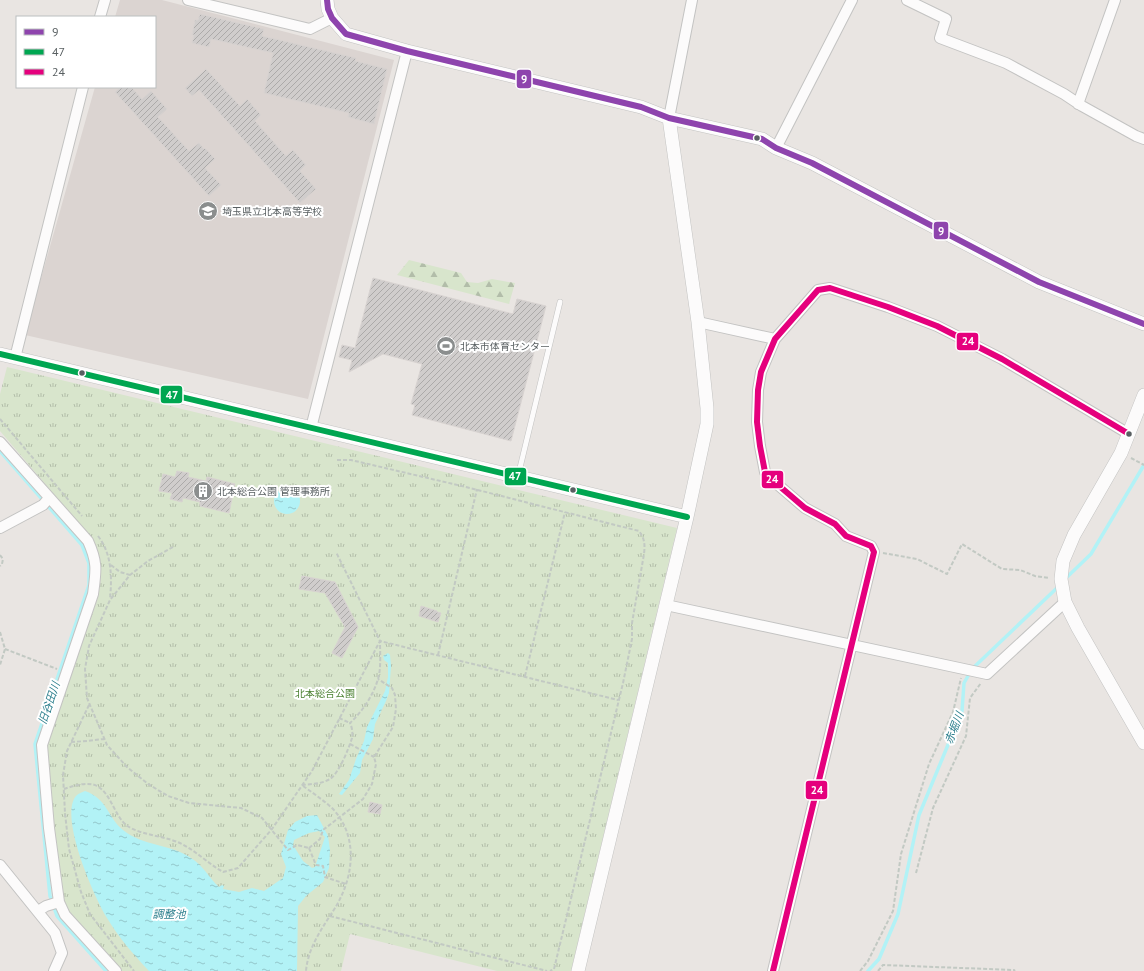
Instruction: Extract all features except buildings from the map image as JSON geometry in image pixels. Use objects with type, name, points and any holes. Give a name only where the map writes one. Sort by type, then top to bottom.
[{"type":"street","points":[[100,16],[105,0]]},
{"type":"street","points":[[188,0],[310,29],[332,18]]},
{"type":"street","points":[[327,0],[328,9],[332,18],[346,34],[407,51],[641,107],[669,118],[762,139],[776,148],[812,163],[1039,282],[1144,324]]},
{"type":"street","points":[[578,971],[687,517],[707,424],[707,408],[698,322],[669,118],[692,0]]},
{"type":"street","points":[[776,148],[852,0]]},
{"type":"street","points":[[907,0],[946,19],[940,38],[1006,63],[1064,94],[1078,104],[1136,136],[1144,139]]},
{"type":"street","points":[[1078,104],[1115,0]]},
{"type":"street","points":[[311,428],[407,51]]},
{"type":"street","points":[[15,358],[83,88]]},
{"type":"street","points":[[773,971],[874,552],[871,546],[846,536],[835,524],[805,508],[777,484],[766,472],[760,446],[757,422],[758,390],[761,372],[775,340],[818,290],[830,288],[888,307],[937,326],[1002,359],[1129,434]]},
{"type":"street","points":[[698,322],[775,340]]},
{"type":"street","points":[[0,354],[687,517]]},
{"type":"street","points":[[1144,395],[1121,453],[1074,535],[1063,561],[1060,579],[1065,602],[1078,628],[1144,743]]},
{"type":"street","points":[[0,442],[88,541],[94,554],[96,570],[93,594],[42,745],[49,828],[50,905],[55,932],[62,953],[54,971]]},
{"type":"street","points":[[0,528],[43,505],[50,498]]},
{"type":"street","points":[[666,604],[987,674],[1065,602]]},
{"type":"street","points":[[0,865],[50,905],[65,915],[116,971]]},
{"type":"lane","points":[[518,477],[560,302]]},
{"type":"path","points":[[330,916],[548,971],[554,970],[632,639],[632,623],[645,543],[639,531],[477,489],[351,460],[337,460]]},
{"type":"path","points":[[438,655],[477,489]]},
{"type":"path","points":[[525,676],[565,512]]},
{"type":"path","points":[[874,552],[917,559],[947,574],[962,544],[1002,569],[1020,570],[1035,576],[1060,579]]},
{"type":"path","points":[[173,547],[148,561],[130,575],[110,600],[89,646],[85,668],[87,698],[89,705],[107,744],[127,767],[148,784],[168,796],[189,803],[241,808],[262,818],[288,850],[296,845],[309,848],[320,839],[323,830],[363,799],[372,784],[376,764],[374,757],[350,744]]},
{"type":"path","points":[[336,552],[380,641],[380,661],[376,686],[360,714],[350,723]]},
{"type":"path","points":[[0,555],[3,559],[0,566]]},
{"type":"path","points":[[111,565],[120,572],[130,575]]},
{"type":"path","points":[[0,632],[5,649],[0,665]]},
{"type":"path","points":[[380,641],[618,700]]},
{"type":"path","points":[[64,789],[77,785],[91,784],[97,786],[108,796],[128,826],[181,843],[203,857],[212,866],[223,872],[238,868],[272,829],[312,771],[380,641]]},
{"type":"path","points":[[5,649],[66,673]]},
{"type":"path","points":[[860,971],[868,961],[893,911],[901,854],[929,764],[953,712],[963,669]]},
{"type":"path","points":[[916,872],[933,808],[966,736],[970,698],[987,674]]},
{"type":"path","points":[[374,757],[393,727],[396,709],[395,695],[392,688],[378,679]]},
{"type":"path","points":[[89,705],[67,750],[63,775],[64,813],[69,848],[81,892],[90,914],[134,971]]},
{"type":"path","points":[[302,785],[317,784],[330,779],[337,771],[352,737],[352,726],[350,723],[339,718]]},
{"type":"path","points":[[72,742],[105,738]]},
{"type":"path","points":[[302,785],[332,809],[339,818],[348,834],[351,864],[343,893],[315,940],[306,971]]},
{"type":"path","points":[[309,848],[316,865],[323,866],[325,877],[346,884]]},
{"type":"path","points":[[878,971],[883,965],[1015,971]]},
{"type":"shaded area","name":"埼玉県立北本高等学校","points":[[120,0],[162,0],[394,60],[308,399],[25,335],[95,88],[156,88],[156,16],[115,16]]},
{"type":"green space","points":[[409,260],[461,273],[467,282],[478,283],[492,279],[515,283],[509,304],[397,275]]},
{"type":"green space","name":"北本総合公園","points":[[7,367],[677,528],[571,971],[497,971],[350,934],[341,971],[121,971],[67,909],[62,897],[46,746],[98,597],[101,574],[99,562],[92,539],[0,431],[0,394]]},
{"type":"water","points":[[287,488],[296,492],[300,501],[296,510],[287,514],[278,510],[274,501],[278,492]]},
{"type":"water","points":[[388,653],[390,655],[391,666],[389,693],[375,724],[373,739],[362,760],[360,773],[342,795],[339,794],[349,780],[364,741],[367,727],[385,691],[388,677],[388,663],[384,660],[383,656]]},
{"type":"water","name":"調整池","points":[[85,791],[93,794],[103,803],[114,820],[123,830],[139,839],[183,853],[199,864],[219,887],[222,885],[224,886],[223,889],[239,892],[252,888],[264,891],[283,878],[286,867],[281,854],[288,830],[295,822],[307,816],[317,815],[328,836],[330,850],[329,868],[323,882],[306,896],[298,906],[297,971],[149,971],[126,946],[116,932],[101,908],[87,876],[80,856],[72,820],[72,805],[77,795]],"holes":[[[319,831],[325,837],[315,867],[312,868],[303,861],[293,845],[294,840],[309,833]]]},
{"type":"waterway","name":"旧谷田川","points":[[0,451],[82,545],[89,563],[89,585],[35,744],[50,896],[57,916],[106,971]]},
{"type":"waterway","name":"赤堀川","points":[[1064,580],[1091,554],[1144,465]]},
{"type":"waterway","name":"赤堀川","points":[[868,971],[879,959],[898,914],[919,815],[962,711],[964,683],[972,669],[1059,586]]},
{"type":"transit line","name":"9","points":[[327,0],[328,9],[332,18],[346,34],[407,51],[641,107],[669,118],[762,139],[776,148],[812,163],[1039,282],[1144,324]]},
{"type":"transit line","name":"24","points":[[773,971],[874,552],[871,546],[846,536],[835,524],[805,508],[765,472],[757,422],[758,390],[761,372],[775,339],[818,290],[830,288],[888,307],[937,326],[1002,359],[1129,434]]},
{"type":"transit line","name":"47","points":[[0,354],[687,517]]},
{"type":"place","name":"埼玉県立北本高等学校","points":[[208,211]]},
{"type":"place","name":"北本市体育センター","points":[[446,346]]},
{"type":"place","name":"北本総合公園 管理事務所","points":[[203,491]]}]
